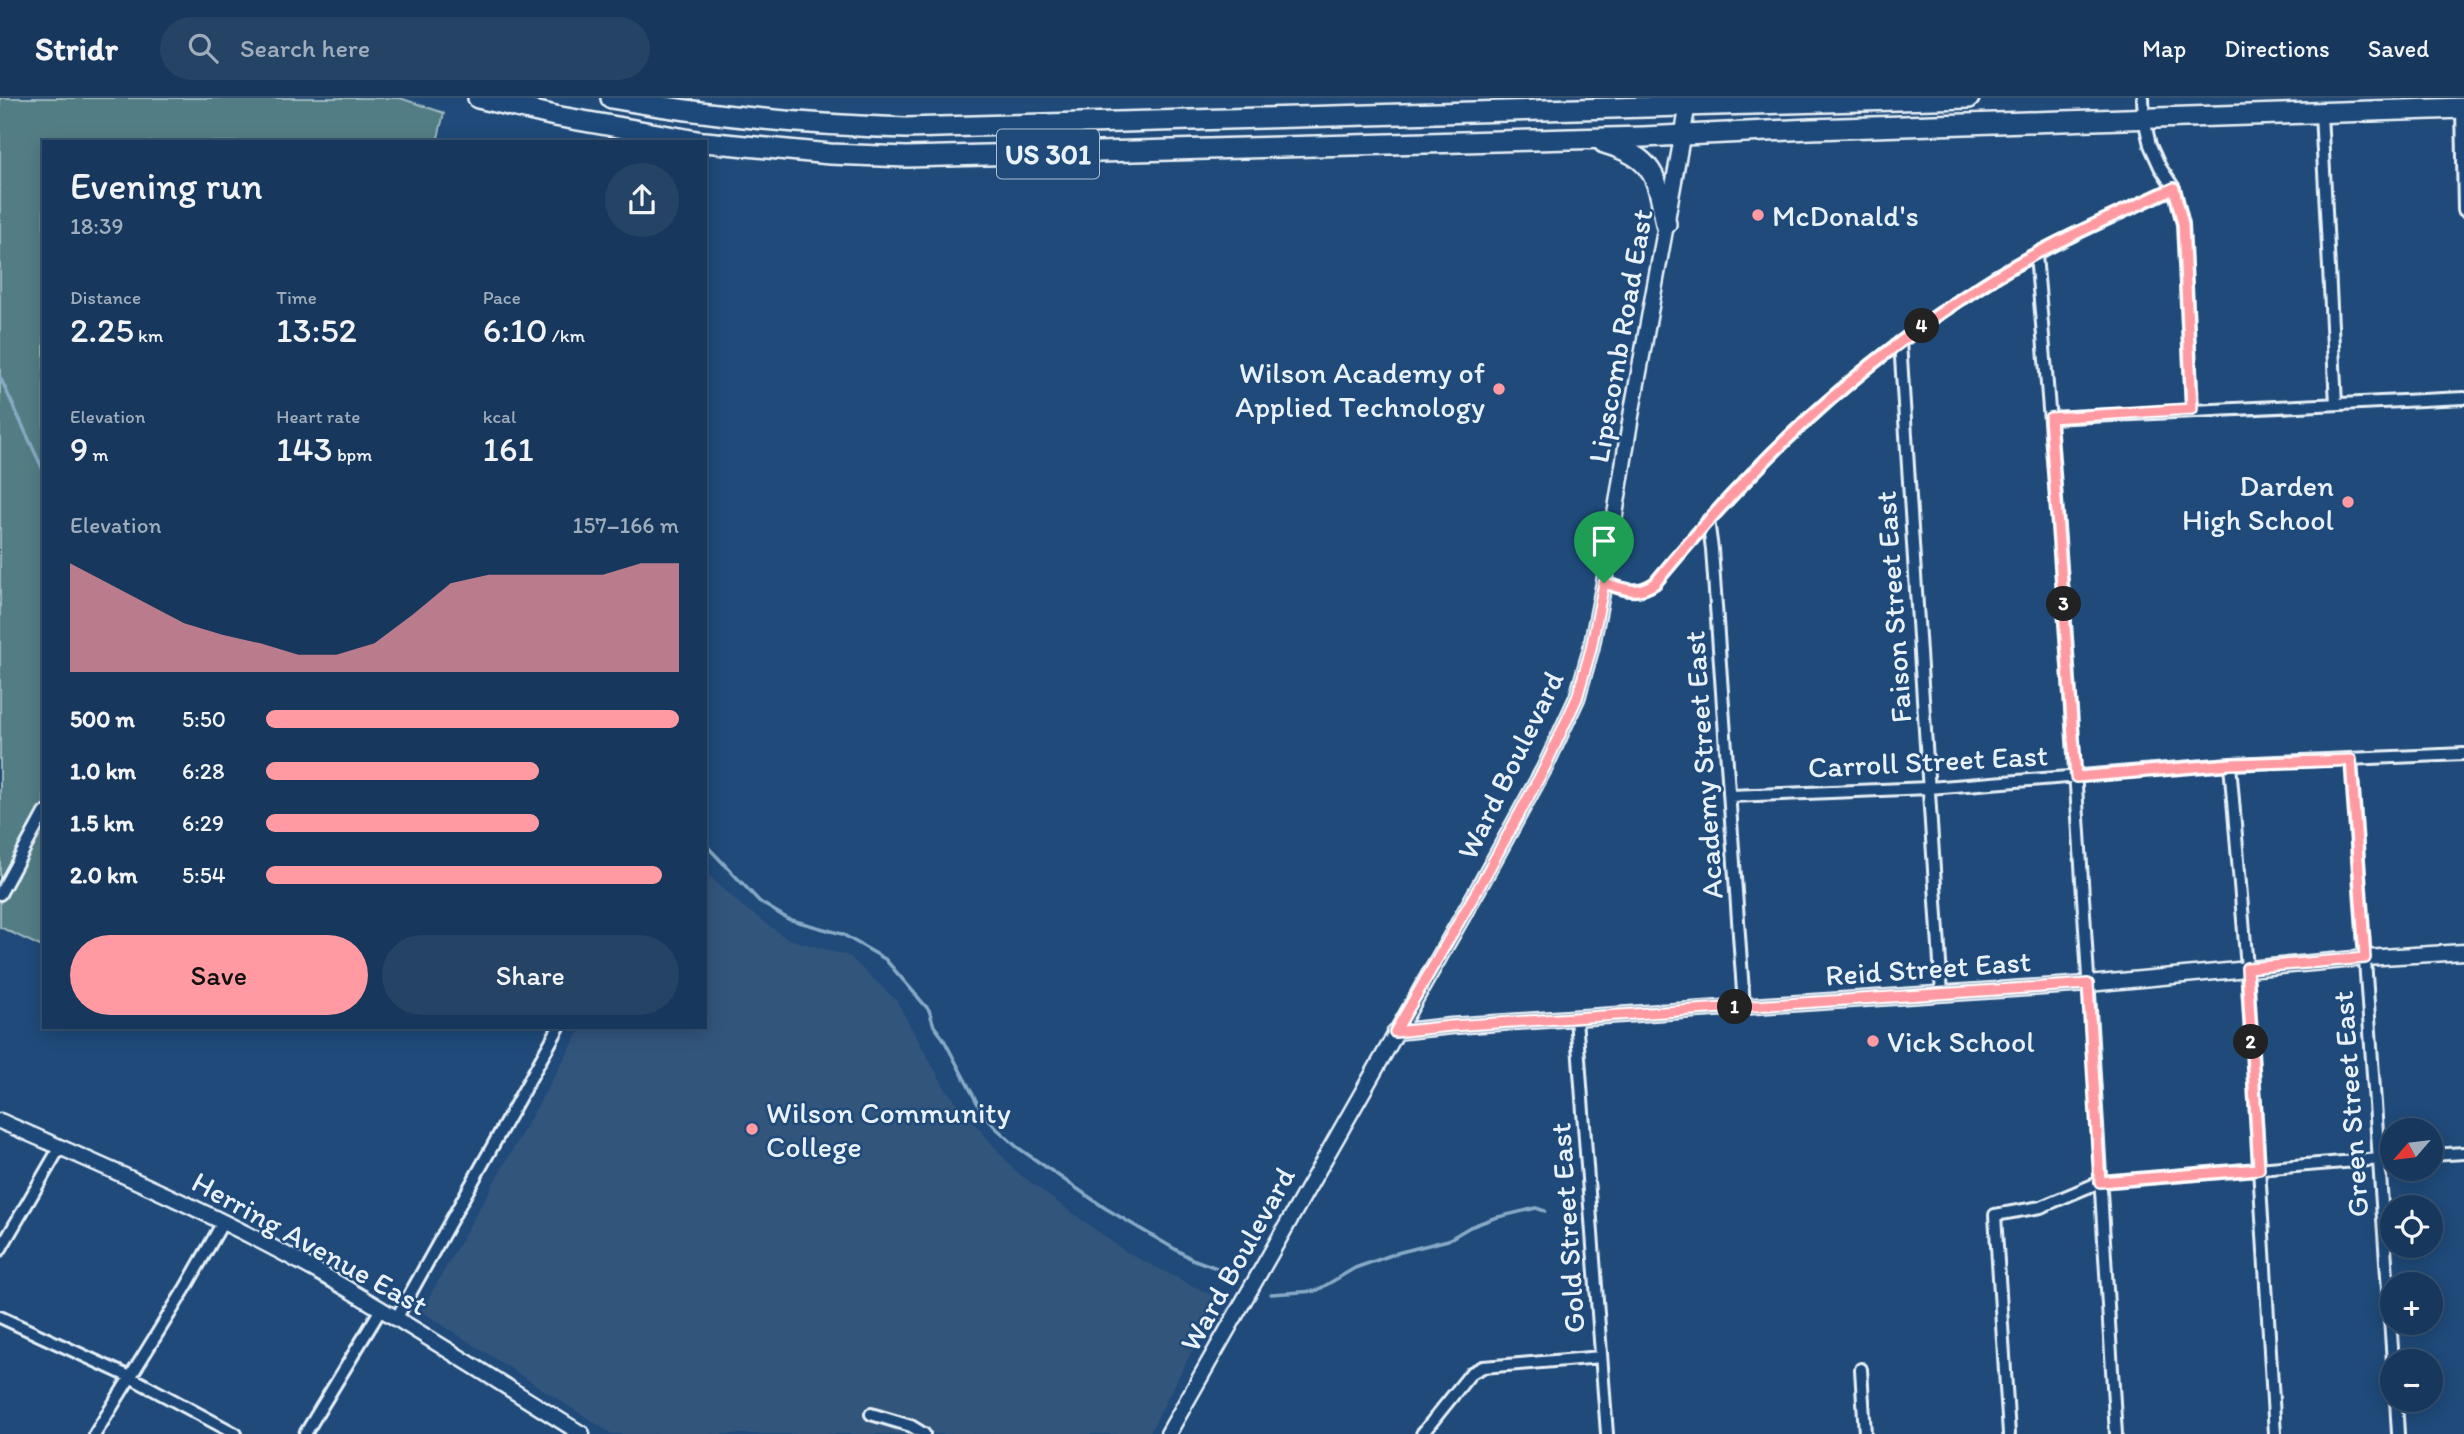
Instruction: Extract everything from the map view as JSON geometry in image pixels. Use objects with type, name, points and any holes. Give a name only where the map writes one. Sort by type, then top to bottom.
[{"type":"highway","name":"US 301","points":[[478,98],[555,116],[693,140]]},
{"type":"highway","name":"US 301","points":[[611,98],[738,118],[831,126],[906,128],[1689,102],[1796,103],[1969,98]]},
{"type":"highway","points":[[1773,98],[1796,103]]},
{"type":"highway","name":"US 301","points":[[707,142],[830,154],[906,156],[1590,138],[2463,108]]},
{"type":"highway","points":[[1590,138],[1631,152],[1647,165],[1658,186],[1666,224]]},
{"type":"main road","name":"Lipscomb Road East","points":[[1604,583],[1689,102]]},
{"type":"main road","name":"Ward Boulevard","points":[[1168,1434],[1478,889],[1556,744],[1577,698],[1591,649],[1604,583]]},
{"type":"main road","name":"Reid Street East","points":[[1395,1032],[1451,1026],[2088,984],[2247,968],[2464,952]]},
{"type":"main road","name":"Herring Avenue East","points":[[0,1121],[223,1222],[320,1273],[582,1434]]},
{"type":"street","points":[[2143,98],[2144,119],[2150,145],[2174,188],[2183,224],[2192,409]]},
{"type":"street","points":[[2463,108],[2464,210]]},
{"type":"street","points":[[2321,113],[2336,404]]},
{"type":"street","points":[[1604,583],[1633,591],[1644,590],[1655,583],[1759,464],[1812,414],[1900,342],[1986,283],[2036,255],[2174,188]]},
{"type":"street","points":[[2036,255],[2076,777],[2116,1434]]},
{"type":"street","name":"Faison Street East","points":[[1900,342],[1942,994]]},
{"type":"street","points":[[2050,418],[2192,409],[2464,398]]},
{"type":"street","name":"Academy Street East","points":[[1708,520],[1713,549],[1744,1006]]},
{"type":"street","name":"Carroll Street East","points":[[1730,796],[1929,788],[2230,764],[2464,754]]},
{"type":"street","name":"Green Street East","points":[[2351,760],[2392,1349]]},
{"type":"street","points":[[2230,764],[2247,968],[2275,1434]]},
{"type":"street","points":[[0,894],[42,817]]},
{"type":"street","name":"Gold Street East","points":[[1576,1018],[1606,1434]]},
{"type":"street","points":[[396,1319],[558,1029]]},
{"type":"street","points":[[0,1250],[60,1147]]},
{"type":"street","points":[[2443,1154],[2464,1153]]},
{"type":"street","points":[[2009,1434],[1995,1215],[2041,1207],[2100,1182],[2380,1159]]},
{"type":"street","points":[[94,1434],[186,1287],[223,1222]]},
{"type":"street","points":[[305,1434],[381,1309]]},
{"type":"street","points":[[0,1317],[130,1377],[236,1434]]},
{"type":"street","points":[[1422,1434],[1471,1373],[1483,1367],[1601,1357]]},
{"type":"street","points":[[1861,1369],[1865,1434]]},
{"type":"street","points":[[2397,1412],[2398,1434]]},
{"type":"street","points":[[871,1414],[911,1426],[924,1434]]},
{"type":"shaded area","name":"Wilson Community College","points":[[707,874],[742,906],[786,938],[849,956],[896,1000],[945,1088],[1014,1170],[1126,1252],[1219,1299],[1149,1434],[612,1434],[421,1311],[581,1029],[707,1029]]},
{"type":"green space","points":[[0,98],[400,98],[444,113],[437,140],[42,140],[42,947],[0,927]]},
{"type":"waterway","points":[[0,377],[42,468]]},
{"type":"waterway","points":[[707,846],[760,902],[788,919],[842,934],[885,959],[929,1010],[934,1026],[982,1112],[1017,1147],[1105,1208],[1144,1231],[1192,1259],[1233,1274]]},
{"type":"waterway","points":[[1271,1294],[1316,1291],[1355,1268],[1397,1253],[1448,1240],[1470,1227],[1494,1218],[1536,1208],[1545,1211]]},
{"type":"place","name":"McDonald's","points":[[1758,215]]},
{"type":"place","name":"Wilson Academy of Applied Technology","points":[[1499,389]]},
{"type":"place","name":"Darden High School","points":[[2348,502]]},
{"type":"place","name":"Vick School","points":[[1873,1041]]},
{"type":"place","name":"Wilson Community College","points":[[752,1129]]},
{"type":"route","points":[[2174,188],[2183,224],[2192,409],[2050,418],[2076,777],[2230,764],[2351,760],[2365,958],[2247,968],[2259,1169],[2100,1182],[2088,984],[1451,1026],[1395,1032],[1545,767],[1577,698],[1591,649],[1604,583],[1633,591],[1644,590],[1655,583],[1759,464],[1821,406],[1915,330],[1986,283],[2036,255],[2174,188]]}]
